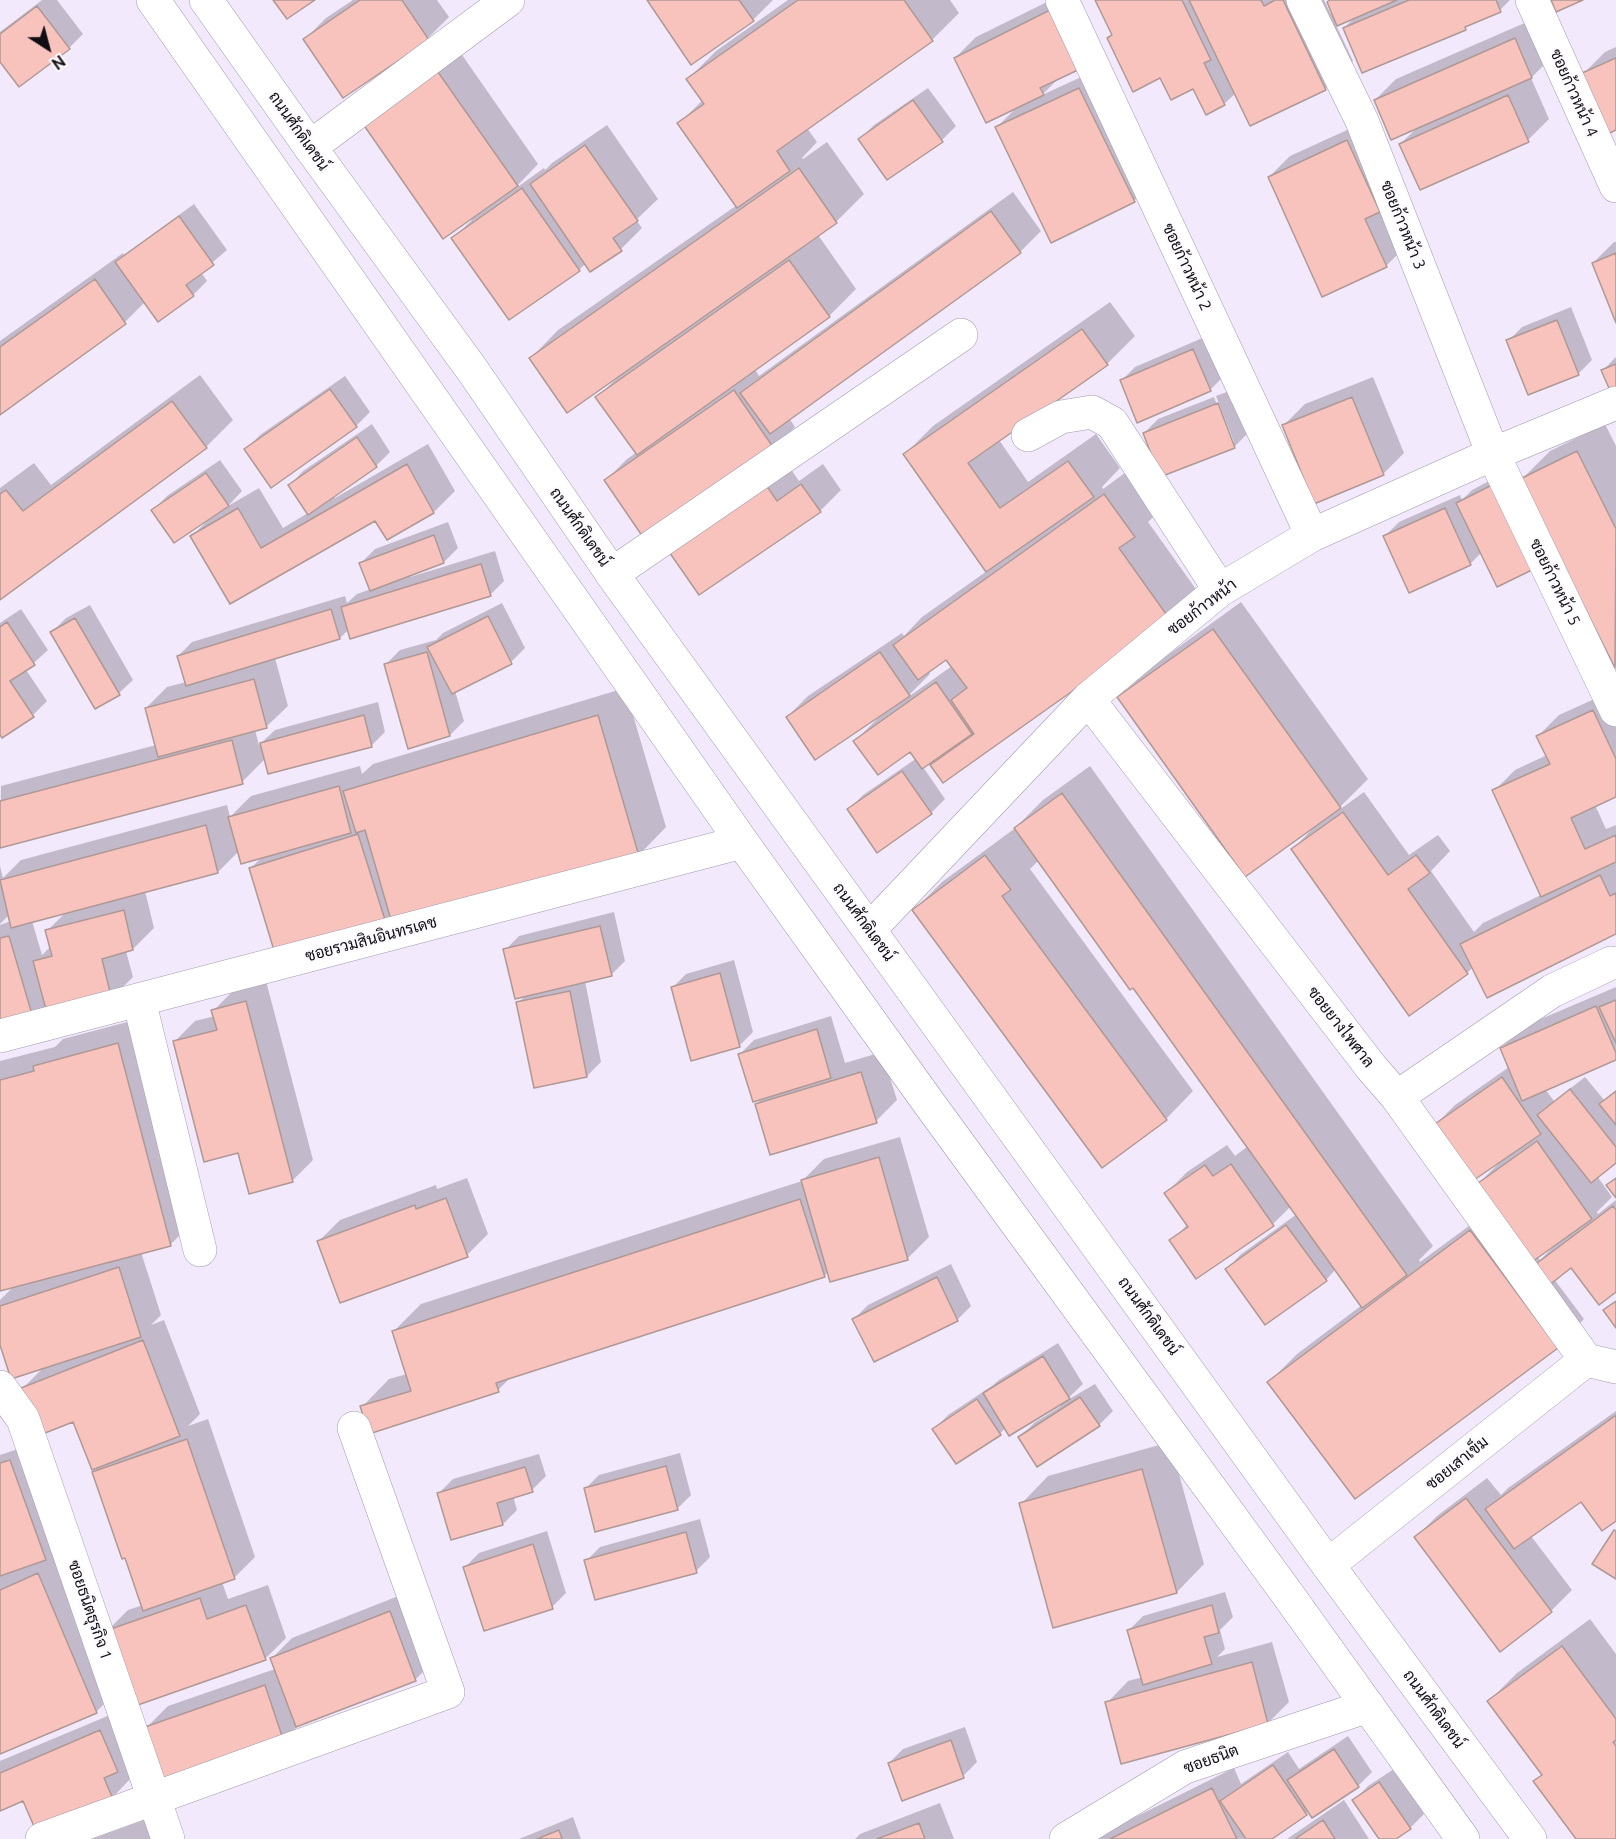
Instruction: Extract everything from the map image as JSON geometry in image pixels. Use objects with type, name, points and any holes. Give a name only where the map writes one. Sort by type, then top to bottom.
[{"type":"street","points":[[153,0],[742,842],[931,1107],[1463,1839]]},
{"type":"street","name":"ถนนศักดิเดชน์","points":[[206,0],[473,371],[612,574],[1328,1565],[1530,1839]]},
{"type":"street","points":[[310,147],[508,0]]},
{"type":"street","name":"ซอยก้าวหน้า 2","points":[[1062,0],[1312,535]]},
{"type":"street","name":"ซอยก้าวหน้า 3","points":[[1303,0],[1362,121],[1493,454]]},
{"type":"street","name":"ซอยก้าวหน้า 4","points":[[1532,0],[1607,143],[1616,186]]},
{"type":"street","points":[[612,574],[961,335]]},
{"type":"street","name":"ซอยก้าวหน้า","points":[[870,929],[1088,699],[1220,590],[1312,535],[1616,402]]},
{"type":"street","points":[[1028,435],[1061,417],[1092,412],[1112,423],[1220,590]]},
{"type":"street","name":"ซอยก้าวหน้า 5","points":[[1493,454],[1612,692]]},
{"type":"street","name":"ซอยยางไพศาล","points":[[1088,699],[1601,1364]]},
{"type":"street","name":"ซอยรวมสินอินทรเดช","points":[[0,1036],[742,842]]},
{"type":"street","points":[[1397,1097],[1552,991],[1611,963]]},
{"type":"street","points":[[139,1000],[200,1250]]},
{"type":"street","name":"ซอยเสาเข็ม","points":[[1328,1565],[1601,1364]]},
{"type":"street","name":"ซอยธนิตธุรกิจ 1","points":[[0,1387],[11,1424],[156,1799],[168,1839]]},
{"type":"street","points":[[42,1839],[448,1692],[354,1428]]},
{"type":"street","name":"ซอยธนิต","points":[[1066,1839],[1185,1767],[1368,1706]]},
{"type":"building","points":[[273,0],[315,0],[287,19]]},
{"type":"building","points":[[360,0],[402,0],[429,40],[343,98],[303,39]]},
{"type":"building","points":[[647,0],[739,0],[754,21],[691,65]]},
{"type":"building","points":[[798,0],[904,0],[933,41],[777,151],[790,171],[737,208],[677,123],[704,104],[686,79]]},
{"type":"building","points":[[1095,0],[1182,0],[1211,60],[1204,63],[1225,105],[1206,115],[1193,89],[1171,100],[1160,78],[1133,92],[1107,38],[1112,35]]},
{"type":"building","points":[[1189,0],[1261,0],[1264,6],[1275,0],[1283,0],[1326,90],[1250,126]]},
{"type":"building","points":[[1330,0],[1397,0],[1337,26],[1327,2]]},
{"type":"building","points":[[1409,0],[1496,0],[1501,12],[1465,27],[1466,30],[1362,73],[1343,28]]},
{"type":"building","points":[[1551,0],[1583,0],[1556,12]]},
{"type":"building","points":[[37,6],[70,49],[19,87],[0,62],[0,34]]},
{"type":"building","points":[[1052,9],[1080,69],[1040,88],[1044,95],[986,123],[954,58]]},
{"type":"building","points":[[1515,38],[1532,78],[1391,140],[1374,100]]},
{"type":"building","points":[[1616,58],[1616,130],[1608,134],[1582,73]]},
{"type":"building","points":[[438,72],[518,186],[443,239],[363,124]]},
{"type":"building","points":[[1079,88],[1135,202],[1051,243],[995,127]]},
{"type":"building","points":[[1508,95],[1529,142],[1420,190],[1399,144]]},
{"type":"building","points":[[913,100],[943,142],[887,180],[858,139]]},
{"type":"building","points":[[1347,140],[1380,212],[1365,219],[1387,267],[1322,297],[1268,177]]},
{"type":"building","points":[[585,145],[638,221],[613,238],[622,251],[590,272],[530,184]]},
{"type":"building","points":[[799,168],[837,223],[567,413],[529,358]]},
{"type":"building","points":[[522,188],[580,271],[509,320],[451,238]]},
{"type":"building","points":[[991,211],[1021,253],[770,434],[740,393]]},
{"type":"building","points":[[179,216],[214,265],[186,285],[194,296],[158,322],[115,262]]},
{"type":"building","points":[[1616,253],[1616,323],[1592,263]]},
{"type":"building","points":[[789,260],[830,317],[637,455],[595,397]]},
{"type":"building","points":[[95,279],[126,324],[0,415],[0,347]]},
{"type":"building","points":[[1557,320],[1579,375],[1528,395],[1506,340]]},
{"type":"building","points":[[1082,329],[1108,365],[968,463],[1000,508],[1068,461],[1094,497],[986,572],[903,454]]},
{"type":"building","points":[[1193,349],[1211,391],[1137,423],[1120,380]]},
{"type":"building","points":[[1616,364],[1616,393],[1612,395],[1601,370]]},
{"type":"building","points":[[330,389],[357,427],[271,488],[244,449]]},
{"type":"building","points":[[734,390],[775,450],[645,540],[604,480]]},
{"type":"building","points":[[1352,397],[1384,475],[1314,504],[1282,425]]},
{"type":"building","points":[[172,401],[207,448],[0,600],[0,494],[6,490],[23,511]]},
{"type":"building","points":[[1218,403],[1235,448],[1160,477],[1143,433]]},
{"type":"building","points":[[357,437],[377,467],[308,515],[288,485]]},
{"type":"building","points":[[1577,451],[1616,529],[1615,668],[1520,479]]},
{"type":"building","points":[[407,464],[434,513],[387,540],[375,521],[230,604],[190,536],[238,508],[261,548]]},
{"type":"building","points":[[206,473],[229,506],[174,543],[151,510]]},
{"type":"building","points":[[762,479],[777,501],[801,484],[821,512],[699,595],[665,546]]},
{"type":"building","points":[[1496,483],[1538,567],[1497,587],[1456,503]]},
{"type":"building","points":[[1104,494],[1135,537],[1119,548],[1171,621],[943,783],[930,765],[974,734],[951,700],[967,688],[946,660],[918,680],[893,645]]},
{"type":"building","points":[[1445,508],[1471,565],[1409,593],[1383,536]]},
{"type":"building","points":[[434,535],[444,563],[370,591],[359,563]]},
{"type":"building","points":[[481,564],[491,596],[350,639],[341,607]]},
{"type":"building","points":[[331,609],[340,639],[186,686],[177,656]]},
{"type":"building","points":[[488,616],[512,664],[452,694],[427,647]]},
{"type":"building","points":[[75,618],[120,695],[95,709],[50,632]]},
{"type":"building","points":[[7,622],[35,665],[10,681],[34,717],[2,738],[0,735],[0,627]]},
{"type":"building","points":[[1213,629],[1341,808],[1245,877],[1117,697]]},
{"type":"building","points":[[427,652],[450,736],[408,749],[384,664]]},
{"type":"building","points":[[880,652],[910,696],[815,760],[786,717]]},
{"type":"building","points":[[254,679],[267,728],[158,757],[145,708]]},
{"type":"building","points":[[936,682],[972,734],[922,769],[910,752],[878,775],[853,741]]},
{"type":"building","points":[[1593,710],[1616,759],[1616,797],[1571,818],[1585,849],[1616,835],[1616,862],[1541,897],[1492,790],[1550,764],[1536,736]]},
{"type":"building","points":[[364,715],[372,747],[268,774],[260,743]]},
{"type":"building","points":[[598,715],[639,856],[391,920],[365,830],[356,833],[343,791]]},
{"type":"building","points":[[232,740],[243,784],[0,848],[0,801]]},
{"type":"building","points":[[902,771],[932,814],[877,853],[847,809]]},
{"type":"building","points":[[339,786],[351,833],[241,864],[228,817]]},
{"type":"building","points":[[1062,793],[1407,1275],[1362,1308],[1133,988],[1130,990],[1014,828]]},
{"type":"building","points":[[1343,812],[1388,875],[1416,855],[1430,873],[1408,889],[1468,974],[1409,1016],[1291,849]]},
{"type":"building","points":[[206,825],[218,873],[11,928],[0,880]]},
{"type":"building","points":[[358,834],[386,923],[276,957],[249,868]]},
{"type":"building","points":[[985,855],[1011,890],[1002,896],[1167,1120],[1102,1168],[912,910]]},
{"type":"building","points":[[1600,875],[1610,896],[1616,893],[1616,934],[1487,998],[1460,944]]},
{"type":"building","points":[[124,910],[133,950],[102,959],[112,1000],[48,1017],[33,961],[52,956],[45,930]]},
{"type":"building","points":[[600,926],[612,976],[515,999],[503,949]]},
{"type":"building","points":[[9,936],[34,1021],[0,1031],[0,938]]},
{"type":"building","points":[[720,973],[740,1047],[691,1061],[671,987]]},
{"type":"building","points":[[570,991],[587,1077],[534,1088],[516,1002]]},
{"type":"building","points":[[1616,1000],[1616,1043],[1599,1007]]},
{"type":"building","points":[[246,1001],[293,1182],[249,1194],[238,1153],[204,1162],[173,1041],[217,1030],[211,1010]]},
{"type":"building","points":[[1596,1006],[1616,1053],[1616,1060],[1522,1101],[1500,1048]]},
{"type":"building","points":[[817,1029],[831,1078],[753,1102],[738,1054]]},
{"type":"building","points":[[118,1043],[171,1246],[0,1291],[0,1080],[34,1071],[33,1066]]},
{"type":"building","points":[[861,1072],[877,1123],[770,1155],[755,1104]]},
{"type":"building","points":[[1502,1077],[1541,1134],[1471,1182],[1432,1126]]},
{"type":"building","points":[[1570,1089],[1616,1147],[1616,1163],[1591,1183],[1537,1115]]},
{"type":"building","points":[[1616,1091],[1616,1125],[1599,1104]]},
{"type":"building","points":[[1537,1141],[1592,1219],[1529,1264],[1474,1186]]},
{"type":"building","points":[[879,1157],[908,1260],[830,1282],[801,1180]]},
{"type":"building","points":[[1231,1164],[1274,1226],[1196,1279],[1169,1240],[1188,1227],[1164,1193],[1205,1165],[1213,1176]]},
{"type":"building","points":[[1616,1178],[1616,1198],[1606,1185]]},
{"type":"building","points":[[446,1198],[468,1257],[340,1303],[317,1241],[415,1205],[416,1209]]},
{"type":"building","points":[[800,1199],[825,1277],[496,1383],[499,1392],[369,1434],[360,1406],[411,1391],[392,1331]]},
{"type":"building","points":[[1613,1206],[1616,1210],[1616,1292],[1599,1305],[1571,1268],[1543,1290],[1528,1270]]},
{"type":"building","points":[[1286,1225],[1327,1281],[1265,1325],[1225,1269]]},
{"type":"building","points":[[1470,1230],[1558,1348],[1355,1499],[1267,1382]]},
{"type":"building","points":[[119,1267],[141,1337],[11,1379],[0,1345],[0,1306]]},
{"type":"building","points":[[937,1277],[958,1321],[874,1362],[852,1319]]},
{"type":"building","points":[[1616,1301],[1616,1328],[1603,1310]]},
{"type":"building","points":[[143,1340],[180,1436],[92,1470],[73,1422],[40,1435],[21,1388]]},
{"type":"building","points":[[1043,1356],[1070,1399],[1009,1436],[983,1393]]},
{"type":"building","points":[[1080,1397],[1100,1426],[1037,1467],[1018,1437]]},
{"type":"building","points":[[977,1399],[1001,1435],[956,1464],[932,1429]]},
{"type":"building","points":[[1616,1415],[1616,1521],[1602,1531],[1581,1502],[1514,1549],[1485,1509]]},
{"type":"building","points":[[187,1439],[235,1579],[143,1611],[125,1558],[122,1559],[92,1472]]},
{"type":"building","points":[[10,1460],[46,1560],[0,1576],[0,1463]]},
{"type":"building","points":[[666,1466],[678,1510],[595,1532],[584,1488]]},
{"type":"building","points":[[525,1467],[533,1492],[497,1503],[503,1525],[451,1540],[437,1493]]},
{"type":"building","points":[[1142,1469],[1177,1593],[1053,1628],[1019,1503]]},
{"type":"building","points":[[1466,1498],[1552,1612],[1500,1652],[1414,1537]]},
{"type":"building","points":[[1614,1530],[1616,1531],[1616,1579],[1592,1564]]},
{"type":"building","points":[[686,1532],[697,1573],[595,1600],[584,1560]]},
{"type":"building","points":[[533,1544],[553,1609],[484,1631],[463,1567]]},
{"type":"building","points":[[38,1573],[97,1713],[0,1754],[0,1590]]},
{"type":"building","points":[[200,1598],[207,1619],[246,1605],[266,1660],[135,1706],[105,1631]]},
{"type":"building","points":[[1212,1605],[1219,1633],[1204,1637],[1212,1664],[1143,1685],[1127,1630]]},
{"type":"building","points":[[390,1611],[416,1681],[296,1727],[270,1658]]},
{"type":"building","points":[[1562,1646],[1616,1719],[1616,1740],[1613,1742],[1616,1746],[1616,1839],[1576,1839],[1533,1781],[1542,1775],[1487,1701]]},
{"type":"building","points":[[1252,1662],[1268,1724],[1121,1764],[1105,1702]]},
{"type":"building","points":[[265,1685],[284,1742],[165,1783],[145,1727]]},
{"type":"building","points":[[100,1730],[118,1772],[104,1778],[113,1799],[36,1831],[23,1801],[0,1811],[0,1773]]},
{"type":"building","points":[[951,1740],[964,1778],[902,1801],[888,1763]]},
{"type":"building","points":[[1334,1749],[1359,1787],[1312,1818],[1287,1780]]},
{"type":"building","points":[[1273,1765],[1307,1815],[1272,1839],[1246,1839],[1220,1801]]},
{"type":"building","points":[[1379,1782],[1411,1829],[1396,1839],[1379,1839],[1352,1800]]},
{"type":"building","points":[[1212,1788],[1237,1839],[1110,1839]]},
{"type":"building","points":[[1323,1820],[1335,1839],[1295,1839]]},
{"type":"building","points":[[919,1823],[925,1839],[877,1839]]},
{"type":"building","points":[[559,1830],[562,1839],[537,1839]]}]
